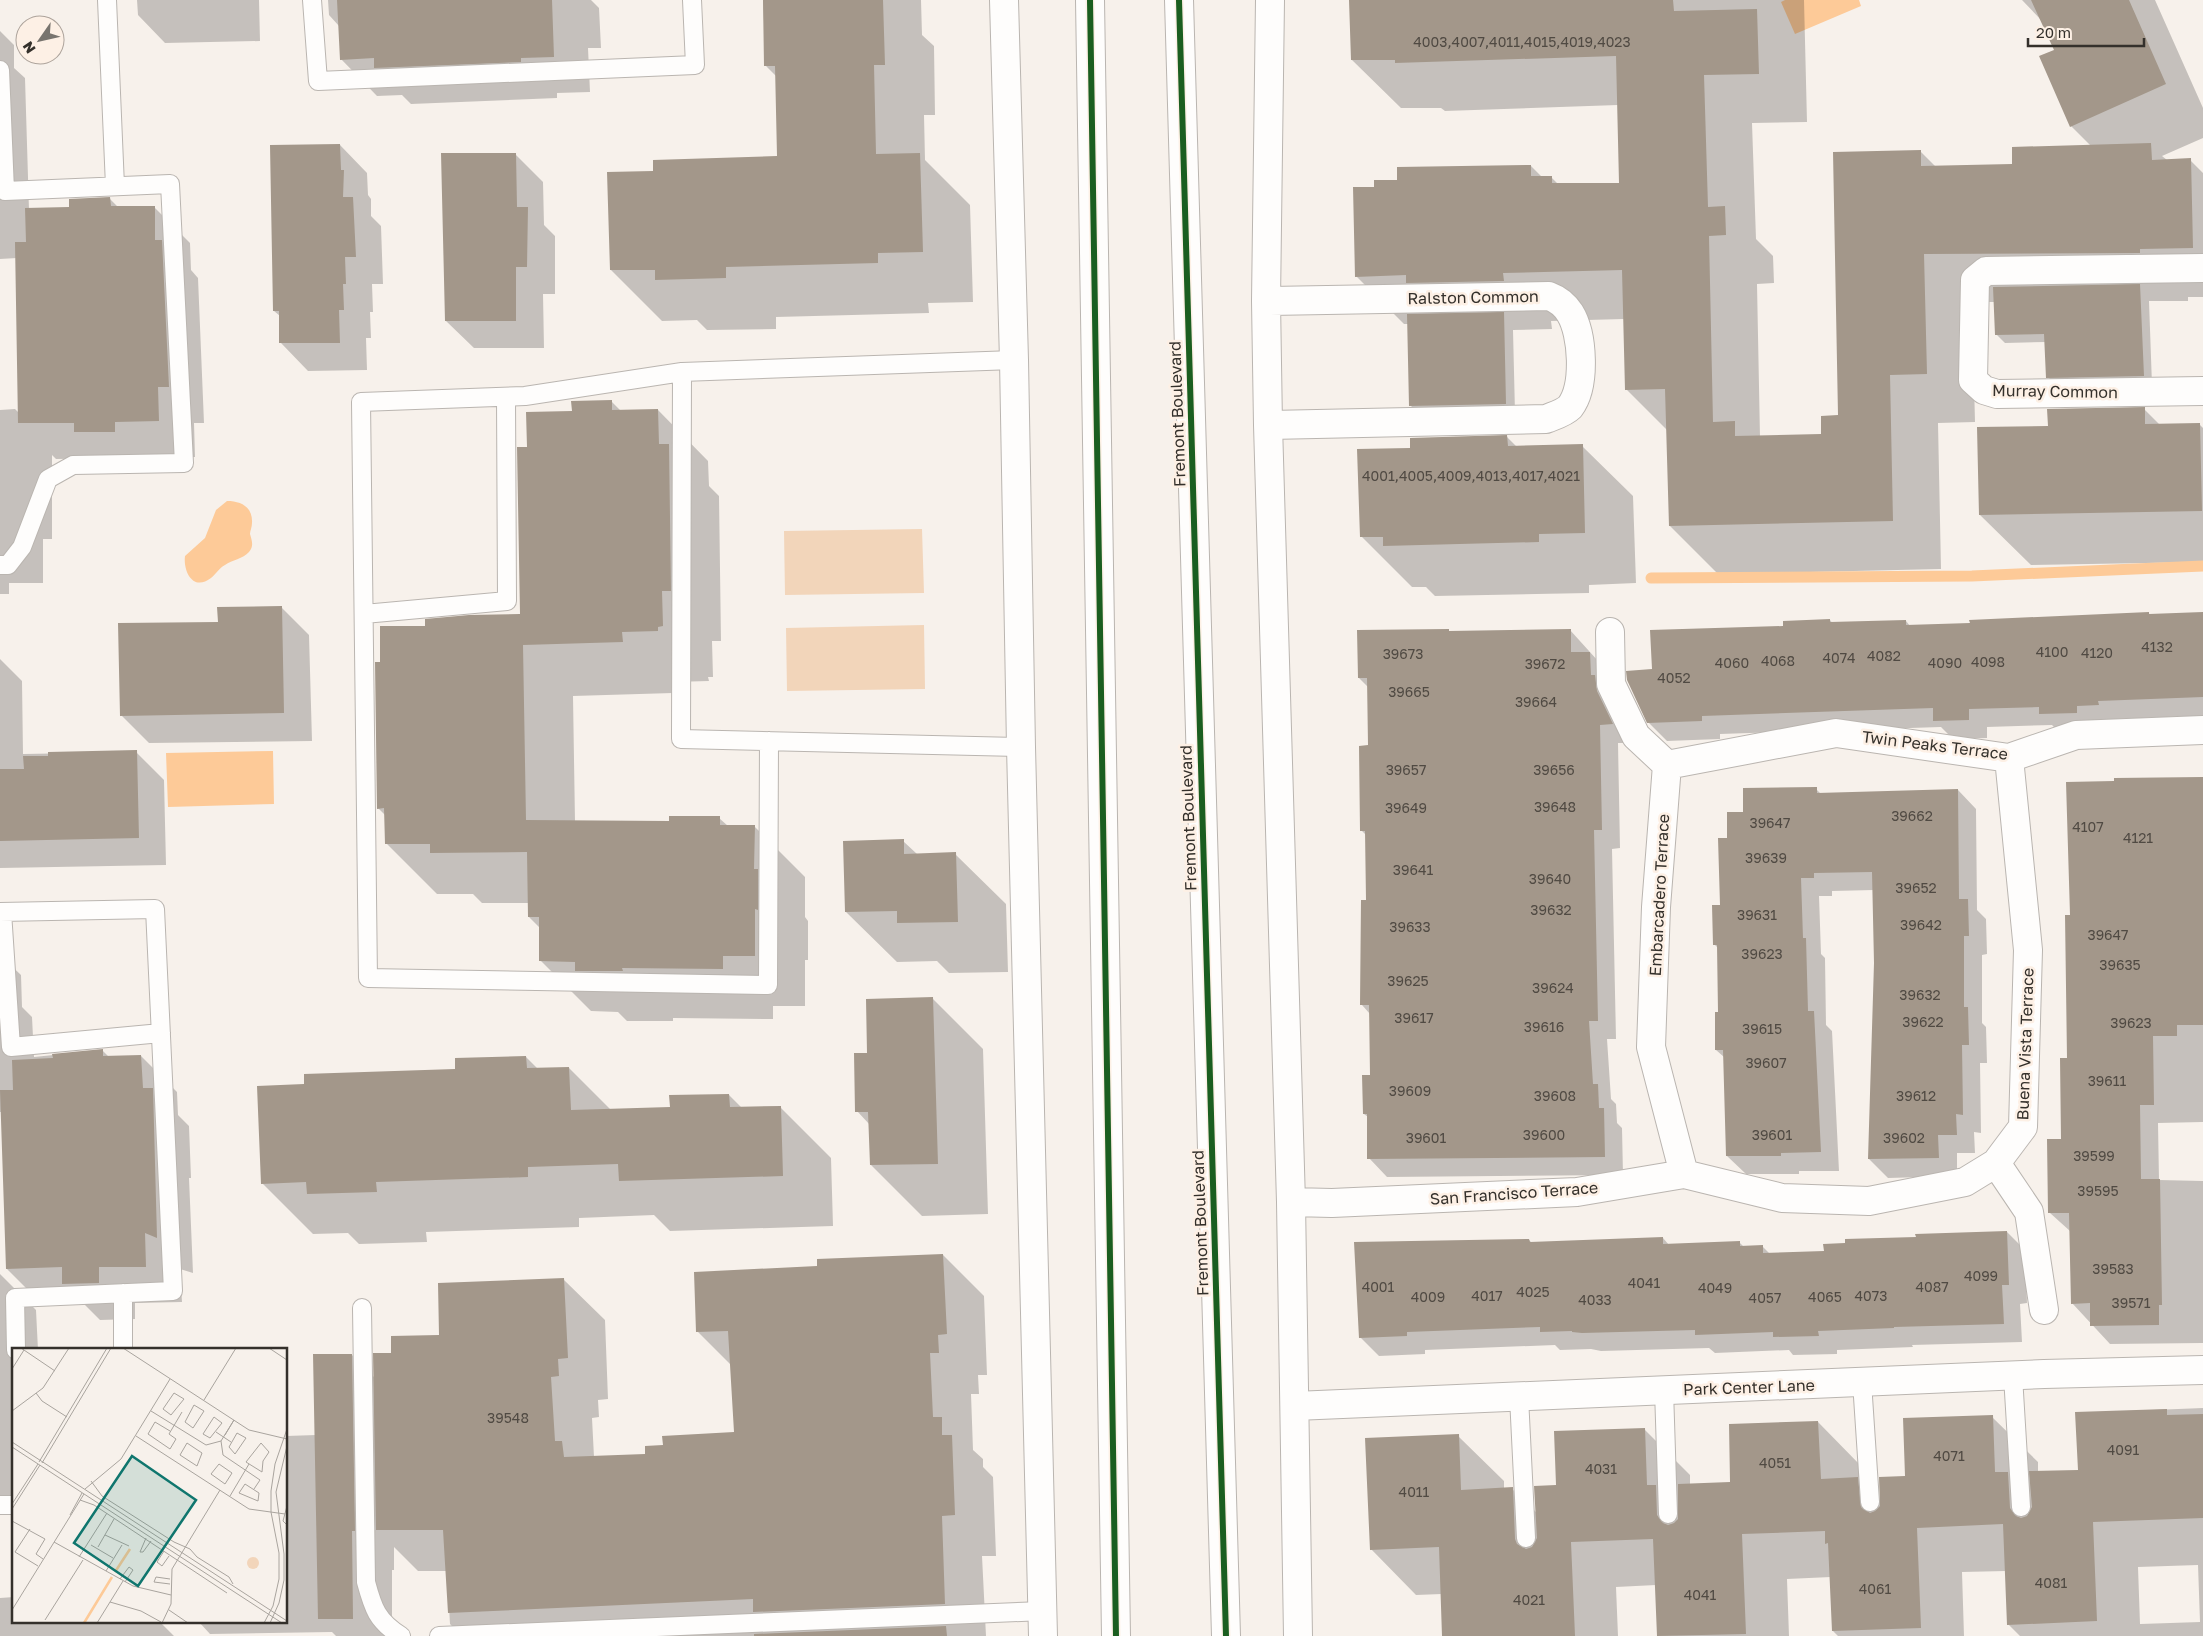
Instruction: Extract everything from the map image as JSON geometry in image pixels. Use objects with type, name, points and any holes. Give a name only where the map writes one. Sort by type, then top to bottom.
[{"type":"street","points":[[1004,0],[1043,1624]]},
{"type":"street","points":[[1090,0],[1116,1636]]},
{"type":"street","name":"Fremont Boulevard","points":[[1178,0],[1226,1636]]},
{"type":"street","points":[[1270,0],[1266,301],[1268,425],[1291,1202],[1298,1636]]},
{"type":"street","name":"Murray Common","points":[[2203,268],[1986,271],[1975,280],[1973,380],[1984,390],[1997,394],[2203,391]]},
{"type":"street","name":"Ralston Common","points":[[1266,301],[1549,296],[1564,305],[1570,313],[1577,331],[1581,363],[1578,388],[1570,407],[1546,419],[1268,425]]},
{"type":"street","points":[[1610,632],[1611,684],[1636,736],[1667,765]]},
{"type":"street","name":"Twin Peaks Terrace","points":[[1667,765],[1836,732],[2009,758],[2076,735],[2203,730]]},
{"type":"street","name":"Buena Vista Terrace","points":[[1996,1163],[2023,1127],[2028,950],[2009,758]]},
{"type":"street","name":"Embarcadero Terrace","points":[[1667,765],[1656,907],[1651,1047],[1684,1174]]},
{"type":"street","points":[[1996,1163],[2029,1212],[2044,1310]]},
{"type":"street","name":"San Francisco Terrace","points":[[1291,1202],[1332,1203],[1577,1192],[1684,1174],[1782,1198],[1869,1201],[1965,1182],[1996,1163]]},
{"type":"street","name":"Park Center Lane","points":[[1294,1406],[2013,1376],[2203,1370]]},
{"type":"lane","points":[[107,0],[115,186]]},
{"type":"lane","points":[[312,0],[318,82],[696,65],[692,0]]},
{"type":"lane","points":[[0,70],[5,191],[170,184],[184,463],[73,465],[56,474],[48,479],[22,546],[8,565],[0,565]]},
{"type":"lane","points":[[769,741],[768,985],[368,978],[361,402],[525,396],[682,372],[1014,360]]},
{"type":"lane","points":[[682,372],[682,739],[1021,747]]},
{"type":"lane","points":[[364,614],[507,601],[506,397]]},
{"type":"lane","points":[[16,1348],[15,1298],[173,1291],[161,1034],[155,909],[1,912],[11,1047],[161,1034]]},
{"type":"lane","points":[[122,1293],[123,1348]]},
{"type":"lane","points":[[362,1308],[366,1582],[372,1605],[387,1627],[401,1636]]},
{"type":"lane","points":[[2013,1376],[2021,1507]]},
{"type":"lane","points":[[1862,1382],[1870,1502]]},
{"type":"lane","points":[[1664,1390],[1668,1514]]},
{"type":"lane","points":[[1519,1397],[1526,1538]]},
{"type":"lane","points":[[439,1636],[1043,1624]]},
{"type":"shaded area","points":[[1785,0],[1859,0],[1861,6],[1795,34],[1781,2]]},
{"type":"shaded area","points":[[227,501],[237,502],[248,509],[252,517],[250,534],[252,548],[241,558],[223,566],[205,582],[199,583],[190,578],[186,568],[185,556],[205,538],[216,510]]},
{"type":"shaded area","points":[[922,529],[924,593],[785,595],[784,531]]},
{"type":"shaded area","points":[[924,625],[925,689],[787,691],[786,628]]},
{"type":"shaded area","points":[[273,751],[274,804],[168,807],[166,753]]},
{"type":"building","points":[[337,0],[552,0],[554,57],[521,58],[521,62],[374,68],[374,58],[340,60]]},
{"type":"building","points":[[763,0],[883,0],[885,65],[874,65],[876,154],[920,153],[923,252],[878,253],[878,263],[726,267],[726,278],[655,280],[655,270],[610,270],[607,172],[653,171],[653,160],[777,156],[775,66],[764,66]]},
{"type":"building","points":[[1349,0],[1673,0],[1674,11],[1757,9],[1759,74],[1704,75],[1708,207],[1725,206],[1726,235],[1709,236],[1713,422],[1735,421],[1735,436],[1821,434],[1821,416],[1838,415],[1833,152],[1921,150],[1921,166],[2012,164],[2012,147],[2151,143],[2152,160],[2191,158],[2193,248],[2140,249],[2140,253],[1924,254],[1927,374],[1890,375],[1893,521],[1669,526],[1665,389],[1625,390],[1622,270],[1503,273],[1504,281],[1406,283],[1406,275],[1355,277],[1353,187],[1374,187],[1374,180],[1397,180],[1397,167],[1531,165],[1531,176],[1552,176],[1552,183],[1619,183],[1616,56],[1395,63],[1395,60],[1351,60]]},
{"type":"building","points":[[2031,0],[2129,0],[2166,84],[2070,127],[2039,56],[2054,50]]},
{"type":"building","points":[[340,144],[341,170],[344,170],[343,197],[353,197],[356,257],[345,257],[346,284],[343,284],[344,310],[339,310],[340,343],[279,343],[279,311],[273,311],[270,145]]},
{"type":"building","points":[[441,153],[516,153],[517,207],[528,207],[527,267],[516,267],[516,321],[445,321]]},
{"type":"building","points":[[110,197],[111,206],[155,206],[155,240],[162,240],[169,387],[158,387],[159,421],[115,422],[115,432],[74,432],[74,423],[18,423],[15,242],[26,242],[25,208],[69,207],[69,199]]},
{"type":"building","points":[[2140,284],[2144,376],[2046,378],[2044,334],[1995,335],[1993,287]]},
{"type":"building","points":[[1504,312],[1506,404],[1409,406],[1407,314]]},
{"type":"building","points":[[612,400],[612,410],[658,409],[659,444],[669,444],[671,591],[662,591],[663,626],[658,627],[658,631],[622,632],[623,642],[523,645],[526,820],[669,821],[669,816],[720,816],[720,825],[755,825],[754,869],[758,869],[758,910],[755,909],[755,956],[723,956],[723,969],[622,968],[623,971],[575,971],[575,962],[539,961],[539,917],[528,917],[527,852],[430,853],[430,844],[385,844],[384,808],[377,809],[375,662],[380,662],[380,626],[425,626],[425,619],[469,615],[520,614],[517,447],[527,447],[526,412],[572,411],[571,401]]},
{"type":"building","points":[[2145,407],[2145,424],[2200,423],[2202,511],[1979,515],[1977,427],[2048,426],[2047,409]]},
{"type":"building","points":[[1507,435],[1508,446],[1583,444],[1585,533],[1539,534],[1539,542],[1383,546],[1383,537],[1360,537],[1357,449],[1410,448],[1410,438]]},
{"type":"building","points":[[282,606],[284,713],[120,716],[118,623],[218,622],[217,607]]},
{"type":"building","points":[[2149,612],[2149,614],[2203,612],[2203,697],[2098,701],[2099,705],[2077,706],[2077,713],[2039,714],[2039,707],[1969,709],[1969,720],[1933,721],[1933,708],[1702,716],[1702,721],[1647,723],[1627,680],[1626,671],[1652,669],[1650,630],[1783,626],[1783,621],[1830,619],[1830,622],[1906,620],[1906,625],[1970,623],[1969,620]]},
{"type":"building","points":[[1449,629],[1449,631],[1571,629],[1571,652],[1590,652],[1591,675],[1595,675],[1597,691],[1613,724],[1600,725],[1602,830],[1594,830],[1598,1021],[1589,1021],[1593,1084],[1598,1084],[1599,1108],[1604,1108],[1605,1157],[1367,1159],[1367,1114],[1363,1114],[1362,1075],[1370,1075],[1369,1005],[1360,1005],[1361,900],[1366,900],[1365,831],[1360,831],[1359,746],[1368,745],[1367,678],[1358,678],[1357,630]]},
{"type":"building","points":[[137,750],[139,838],[0,841],[0,769],[24,769],[23,756],[48,756],[48,752]]},
{"type":"building","points":[[2203,777],[2203,1025],[2177,1025],[2177,1036],[2153,1036],[2154,1105],[2140,1105],[2141,1179],[2160,1179],[2162,1305],[2159,1305],[2159,1325],[2090,1326],[2090,1303],[2071,1304],[2069,1213],[2048,1213],[2047,1139],[2061,1139],[2060,1058],[2067,1058],[2065,915],[2070,915],[2066,782],[2114,781],[2114,778]]},
{"type":"building","points":[[1817,787],[1817,793],[1958,789],[1959,899],[1968,899],[1969,936],[1964,936],[1964,1007],[1968,1007],[1969,1045],[1962,1045],[1963,1115],[1956,1114],[1957,1135],[1938,1135],[1939,1158],[1868,1159],[1874,963],[1872,872],[1814,873],[1814,878],[1801,878],[1803,938],[1806,938],[1808,1011],[1814,1011],[1821,1152],[1781,1153],[1781,1156],[1726,1156],[1723,1050],[1715,1050],[1715,1012],[1718,1012],[1717,945],[1713,945],[1712,905],[1720,905],[1718,838],[1727,838],[1727,812],[1743,812],[1743,788]]},
{"type":"building","points":[[904,839],[904,854],[956,852],[958,922],[897,923],[897,911],[845,912],[843,841]]},
{"type":"building","points":[[933,997],[938,1164],[870,1165],[868,1112],[855,1112],[854,1053],[867,1053],[866,999]]},
{"type":"building","points":[[103,1049],[103,1056],[141,1055],[143,1088],[153,1088],[157,1238],[145,1233],[146,1267],[99,1267],[99,1283],[62,1284],[62,1267],[6,1269],[0,1090],[13,1090],[12,1060],[53,1058],[52,1054]]},
{"type":"building","points":[[526,1056],[527,1068],[569,1067],[571,1110],[670,1107],[669,1095],[729,1094],[730,1107],[781,1106],[783,1176],[619,1181],[618,1164],[528,1167],[528,1177],[376,1182],[377,1192],[307,1194],[306,1182],[261,1184],[257,1086],[304,1084],[304,1074],[455,1069],[455,1058]]},
{"type":"building","points":[[2007,1231],[2009,1285],[2002,1285],[2004,1324],[1818,1331],[1819,1336],[1773,1337],[1773,1332],[1695,1335],[1695,1330],[1582,1333],[1572,1331],[1540,1332],[1540,1327],[1407,1332],[1407,1336],[1359,1338],[1354,1242],[1529,1239],[1530,1242],[1663,1237],[1663,1244],[1740,1241],[1740,1246],[1763,1245],[1763,1253],[1824,1251],[1823,1244],[1845,1243],[1845,1239],[1916,1237],[1915,1234]]},
{"type":"building","points":[[943,1254],[947,1334],[938,1335],[939,1353],[930,1353],[933,1417],[942,1417],[942,1435],[952,1435],[955,1515],[942,1516],[945,1604],[753,1612],[753,1599],[448,1613],[443,1530],[376,1530],[373,1353],[391,1353],[391,1336],[439,1335],[438,1283],[564,1278],[568,1358],[558,1359],[559,1376],[551,1377],[555,1441],[562,1441],[564,1457],[645,1454],[645,1446],[663,1445],[662,1436],[734,1432],[728,1331],[696,1332],[694,1272],[817,1266],[817,1259]]},
{"type":"building","points":[[313,1354],[352,1354],[355,1531],[352,1531],[353,1619],[318,1619]]},
{"type":"building","points":[[2167,1409],[2167,1415],[2203,1414],[2203,1518],[2093,1522],[2097,1621],[2007,1625],[2003,1524],[1917,1528],[1921,1628],[1832,1631],[1828,1543],[1825,1544],[1825,1531],[1742,1534],[1746,1634],[1657,1636],[1653,1539],[1571,1542],[1575,1636],[1442,1636],[1439,1547],[1370,1550],[1365,1438],[1459,1434],[1461,1490],[1513,1487],[1515,1539],[1517,1544],[1526,1549],[1532,1547],[1537,1538],[1534,1486],[1556,1485],[1554,1431],[1645,1428],[1647,1485],[1656,1485],[1657,1515],[1663,1523],[1668,1525],[1678,1519],[1678,1484],[1730,1482],[1729,1424],[1818,1421],[1821,1479],[1858,1477],[1861,1507],[1870,1513],[1880,1506],[1879,1477],[1905,1476],[1903,1418],[1993,1415],[1995,1472],[2008,1472],[2010,1508],[2016,1516],[2021,1518],[2027,1516],[2032,1507],[2029,1471],[2078,1470],[2075,1412]]},
{"type":"building","points":[[946,1626],[947,1636],[754,1636],[754,1634]]},
{"type":"waterway","points":[[1651,578],[1972,576],[2203,566]]},
{"type":"cycle path","points":[[1090,0],[1116,1636]]},
{"type":"cycle path","points":[[1179,0],[1226,1636]]}]
